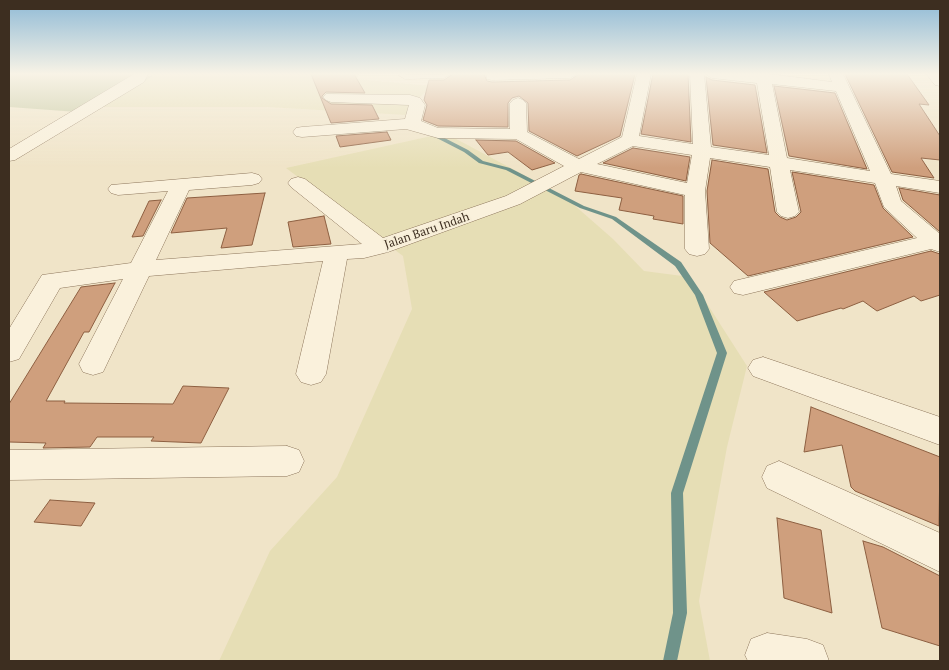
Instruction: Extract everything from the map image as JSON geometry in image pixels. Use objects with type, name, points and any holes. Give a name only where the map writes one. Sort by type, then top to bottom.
[{"type":"street","points":[[9,156],[96,105]]},
{"type":"street","points":[[412,124],[417,105]]},
{"type":"street","points":[[518,105],[519,134]]},
{"type":"street","points":[[637,105],[630,140],[940,187]]},
{"type":"street","points":[[697,249],[695,191],[702,152],[699,105]]},
{"type":"street","points":[[768,105],[788,212]]},
{"type":"street","points":[[850,105],[883,178],[891,203],[910,222],[938,243]]},
{"type":"street","points":[[302,132],[412,124],[430,132],[438,133],[519,134],[578,166],[695,191]]},
{"type":"street","name":"Jalan Baru Indah","points":[[13,339],[51,281],[140,270],[380,248],[513,200],[630,140]]},
{"type":"street","points":[[118,190],[252,179]]},
{"type":"street","points":[[298,183],[380,248]]},
{"type":"street","points":[[93,364],[181,186]]},
{"type":"street","points":[[743,287],[938,243]]},
{"type":"street","points":[[311,374],[337,253]]},
{"type":"street","points":[[763,368],[940,432]]},
{"type":"street","points":[[9,465],[287,461]]},
{"type":"street","points":[[779,477],[940,553]]},
{"type":"shaded area","points":[[104,105],[411,105],[406,115],[267,107],[101,107]]},
{"type":"shaded area","points":[[445,133],[565,197],[613,239],[644,271],[690,277],[747,366],[727,447],[699,601],[710,661],[219,661],[270,551],[337,477],[412,309],[403,256],[286,168]]},
{"type":"green space","points":[[9,105],[104,105],[91,113],[9,107]]},
{"type":"building","points":[[324,105],[372,105],[379,119],[331,123]]},
{"type":"building","points":[[427,105],[508,105],[508,127],[438,126],[423,120]]},
{"type":"building","points":[[528,105],[627,105],[620,136],[577,156],[529,131]]},
{"type":"building","points":[[647,105],[689,105],[691,142],[641,134]]},
{"type":"building","points":[[709,105],[759,105],[767,153],[713,145]]},
{"type":"building","points":[[778,105],[840,105],[867,169],[789,156]]},
{"type":"building","points":[[860,105],[920,105],[940,136],[940,160],[921,158],[934,178],[892,172]]},
{"type":"building","points":[[387,132],[391,140],[340,147],[336,136]]},
{"type":"building","points":[[476,140],[516,141],[555,163],[532,170],[508,152],[488,155]]},
{"type":"building","points":[[633,148],[690,157],[686,181],[603,163]]},
{"type":"building","points":[[712,160],[768,169],[775,212],[787,220],[796,217],[801,212],[792,172],[874,185],[883,208],[913,237],[748,276],[710,243],[707,191]]},
{"type":"building","points":[[579,175],[683,196],[683,224],[653,219],[654,216],[619,210],[622,198],[575,191]]},
{"type":"building","points":[[899,188],[940,195],[940,232],[903,200]]},
{"type":"building","points":[[265,193],[252,245],[221,248],[227,228],[171,233],[187,198]]},
{"type":"building","points":[[161,200],[143,236],[132,237],[149,201]]},
{"type":"building","points":[[324,216],[331,244],[293,247],[288,222]]},
{"type":"building","points":[[931,251],[940,254],[940,295],[921,301],[914,296],[877,311],[863,301],[843,309],[797,321],[764,292]]},
{"type":"building","points":[[115,283],[89,332],[84,332],[46,401],[65,401],[64,403],[173,404],[183,386],[229,388],[201,443],[151,441],[154,437],[97,437],[90,447],[43,448],[46,443],[9,442],[9,404],[81,287]]},
{"type":"building","points":[[811,407],[940,457],[939,526],[855,491],[851,487],[842,445],[804,452]]},
{"type":"building","points":[[50,500],[95,503],[81,526],[34,522]]},
{"type":"building","points":[[777,518],[821,530],[832,613],[784,598]]},
{"type":"building","points":[[863,541],[883,547],[940,576],[940,646],[882,628]]},
{"type":"waterway","points":[[431,133],[466,151],[481,162],[508,169],[582,207],[614,218],[678,264],[699,295],[722,353],[677,493],[680,613],[670,661]]}]
